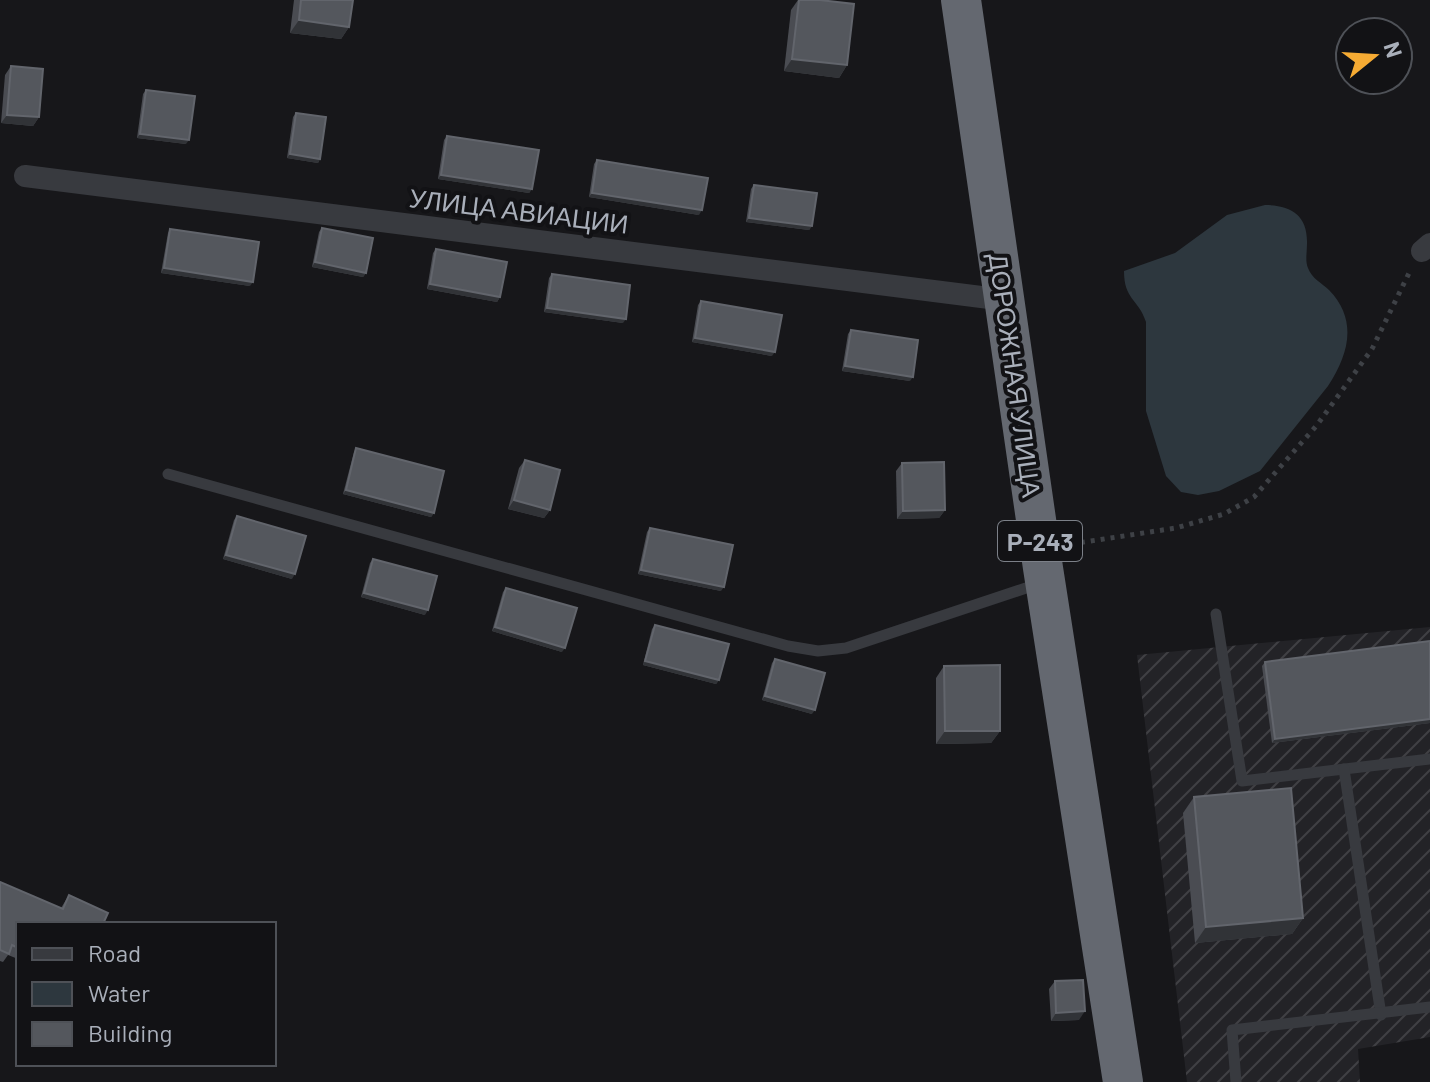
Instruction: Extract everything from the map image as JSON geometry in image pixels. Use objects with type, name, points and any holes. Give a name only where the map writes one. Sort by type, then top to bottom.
[{"type":"highway","name":"ДОРОЖНАЯ УЛИЦА","points":[[961,0],[1043,565],[1123,1082]]},
{"type":"street","name":"УЛИЦА АВИАЦИИ","points":[[25,176],[1005,300]]},
{"type":"lane","points":[[168,474],[788,646],[818,651],[875,640],[1043,565]]},
{"type":"lane","points":[[1216,614],[1242,781],[1430,759]]},
{"type":"lane","points":[[1344,769],[1381,1015]]},
{"type":"lane","points":[[1236,1082],[1232,1030],[1430,1007]]},
{"type":"path","points":[[1043,565],[1224,514],[1254,497],[1317,425],[1372,349],[1426,248]]},
{"type":"shaded area","points":[[1430,627],[1430,1037],[1358,1049],[1360,1082],[1187,1082],[1137,655]]},
{"type":"water","points":[[1265,205],[1290,210],[1305,226],[1308,268],[1338,301],[1344,313],[1347,325],[1345,349],[1328,386],[1260,471],[1219,491],[1198,495],[1181,492],[1166,476],[1146,411],[1146,322],[1126,288],[1124,271],[1175,253],[1227,215]]},
{"type":"building","points":[[301,0],[353,0],[349,27],[299,20]]},
{"type":"building","points":[[799,0],[854,4],[847,65],[792,59]]},
{"type":"building","points":[[11,66],[43,69],[39,117],[7,115]]},
{"type":"building","points":[[146,90],[195,96],[189,140],[140,134]]},
{"type":"building","points":[[296,113],[326,117],[320,159],[290,154]]},
{"type":"building","points":[[447,136],[539,150],[532,189],[441,175]]},
{"type":"building","points":[[597,160],[708,178],[702,210],[592,193]]},
{"type":"building","points":[[754,185],[817,193],[812,226],[749,218]]},
{"type":"building","points":[[322,228],[373,238],[366,273],[315,262]]},
{"type":"building","points":[[170,229],[259,242],[253,282],[164,268]]},
{"type":"building","points":[[436,249],[507,262],[500,297],[430,284]]},
{"type":"building","points":[[552,274],[630,285],[626,319],[547,308]]},
{"type":"building","points":[[701,301],[782,315],[775,352],[695,338]]},
{"type":"building","points":[[851,330],[918,340],[913,377],[845,366]]},
{"type":"building","points":[[356,448],[444,471],[434,513],[346,490]]},
{"type":"building","points":[[525,460],[560,470],[550,510],[514,500]]},
{"type":"building","points":[[944,462],[945,510],[903,511],[902,463]]},
{"type":"building","points":[[237,516],[306,536],[295,574],[226,555]]},
{"type":"building","points":[[650,528],[733,545],[724,587],[641,570]]},
{"type":"building","points":[[373,559],[437,576],[428,610],[364,593]]},
{"type":"building","points":[[506,588],[577,608],[565,648],[495,627]]},
{"type":"building","points":[[655,625],[729,644],[719,680],[645,661]]},
{"type":"building","points":[[1430,641],[1430,719],[1275,739],[1265,662]]},
{"type":"building","points":[[775,659],[825,673],[815,710],[765,696]]},
{"type":"building","points":[[1000,665],[1000,731],[945,731],[944,666]]},
{"type":"building","points":[[1291,788],[1303,918],[1206,927],[1194,797]]},
{"type":"building","points":[[0,882],[63,909],[69,895],[108,913],[104,922],[16,922],[16,947],[12,945],[9,954],[0,950]]},
{"type":"building","points":[[1083,980],[1085,1011],[1056,1013],[1055,981]]}]
